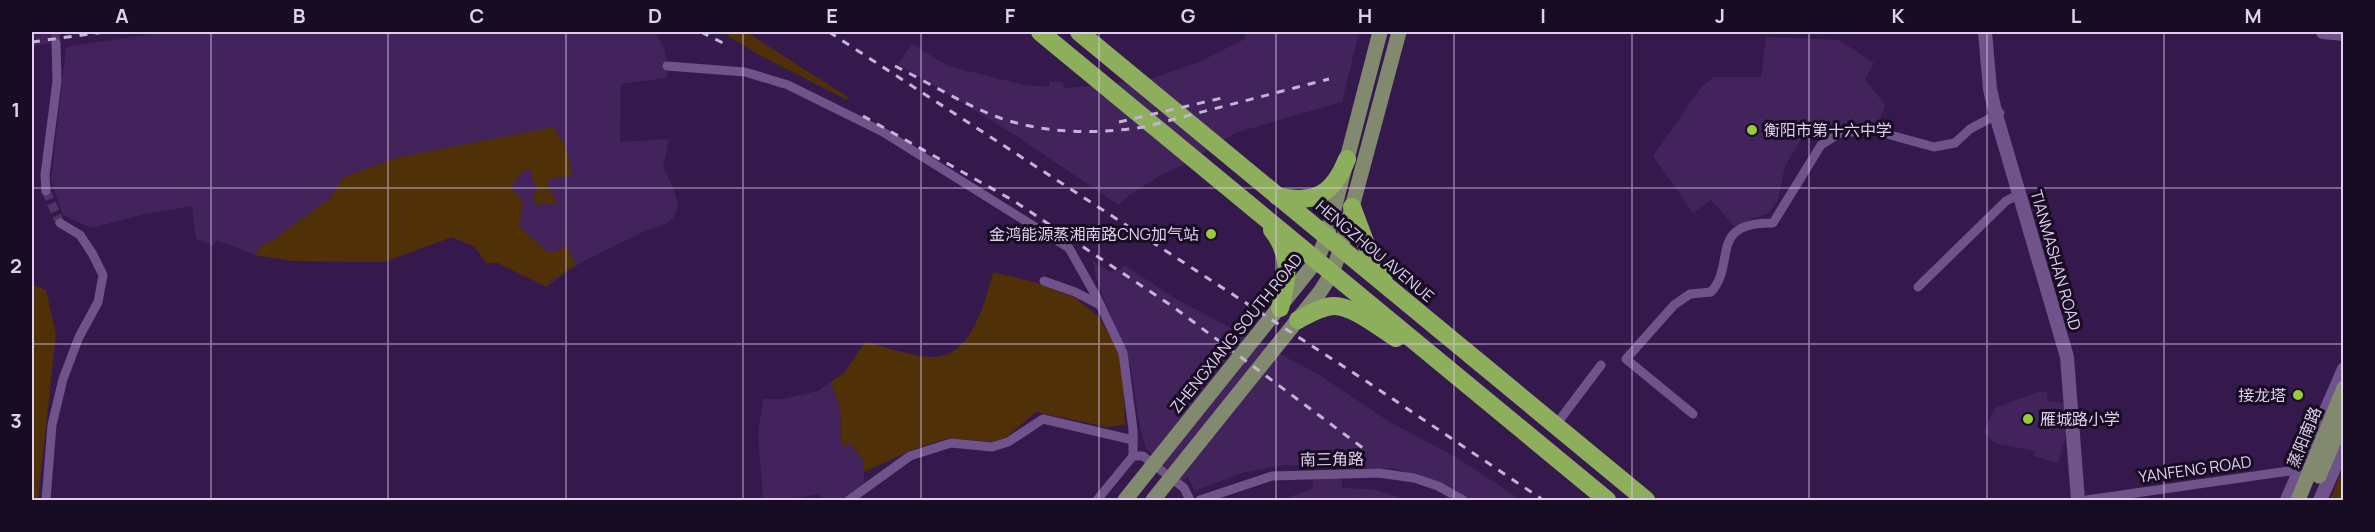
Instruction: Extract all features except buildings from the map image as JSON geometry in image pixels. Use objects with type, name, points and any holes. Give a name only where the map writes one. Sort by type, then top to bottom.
[{"type":"highway","points":[[1040,32],[1607,501]]},
{"type":"highway","name":"HENGZHOU AVENUE","points":[[1079,32],[1646,501]]},
{"type":"highway","points":[[1276,196],[1293,200],[1305,199],[1327,191],[1339,179],[1347,159]]},
{"type":"highway","points":[[1352,207],[1370,255],[1401,298]]},
{"type":"highway","points":[[1262,216],[1278,237],[1286,253],[1287,283],[1280,308]]},
{"type":"highway","points":[[1350,288],[1363,318]]},
{"type":"highway","points":[[1298,320],[1320,309],[1335,306],[1349,309],[1453,373]]},
{"type":"highway","points":[[1414,341],[1410,331],[1414,323],[1422,320],[1429,321]]},
{"type":"main road","name":"ZHENGXIANG SOUTH ROAD","points":[[1125,501],[1317,260],[1327,236],[1380,32]]},
{"type":"main road","points":[[1153,501],[1298,320],[1332,273],[1341,248],[1399,32]]},
{"type":"main road","name":"蒸阳南路","points":[[2298,501],[2303,476],[2343,388]]},
{"type":"main road","points":[[2309,501],[2343,417]]},
{"type":"street","name":"TIANMASHAN ROAD","points":[[1985,32],[1990,89],[2070,356],[2080,501]]},
{"type":"street","name":"TIANMASHAN ROAD","points":[[1990,32],[1998,114],[2067,357],[2080,501]]},
{"type":"street","points":[[2324,32],[2343,34]]},
{"type":"street","points":[[46,190],[45,175],[57,81],[56,43]]},
{"type":"street","points":[[667,66],[745,72],[788,85],[883,132],[1068,248],[1100,305],[1123,353],[1133,440],[1132,456],[1097,501]]},
{"type":"street","points":[[1693,414],[1626,359],[1674,305],[1690,294],[1711,292],[1719,284],[1729,239],[1745,227],[1759,223],[1773,223],[1821,145],[1840,133],[1872,130],[1934,147],[1955,143],[1970,129],[1998,114]]},
{"type":"street","points":[[1918,287],[2006,201],[2020,194]]},
{"type":"street","points":[[46,501],[52,425],[63,379],[79,337],[98,302],[103,275],[80,235],[60,223]]},
{"type":"street","points":[[1044,281],[1075,292],[1100,305]]},
{"type":"street","points":[[1555,426],[1601,365]]},
{"type":"street","points":[[2287,501],[2303,476],[2343,369]]},
{"type":"street","points":[[849,501],[910,456],[951,443],[992,447],[1008,442],[1043,419],[1133,440]]},
{"type":"street","points":[[2320,501],[2343,446]]},
{"type":"street","points":[[1132,456],[1143,456],[1160,469],[1184,488],[1190,501]]},
{"type":"street","name":"YANFENG ROAD","points":[[2087,501],[2289,471],[2303,476]]},
{"type":"street","name":"南三角路","points":[[1200,501],[1272,476],[1379,473],[1414,478],[1438,486],[1463,501]]},
{"type":"shaded area","points":[[165,32],[655,32],[664,48],[668,71],[666,78],[621,84],[620,142],[669,139],[663,167],[674,190],[678,207],[673,218],[666,224],[643,232],[594,256],[568,270],[547,287],[498,263],[486,263],[475,247],[452,237],[384,262],[293,261],[255,255],[217,240],[214,246],[196,239],[192,206],[144,214],[92,228],[63,215],[51,180],[66,47]]},
{"type":"shaded area","points":[[722,32],[746,32],[848,97],[847,100],[761,56]]},
{"type":"shaded area","points":[[1245,32],[1359,32],[1342,102],[1235,133],[1181,166],[1161,175],[1129,195],[1119,205],[1012,133],[898,64],[912,44],[948,66],[1024,85],[1049,87],[1050,82],[1063,82],[1064,88],[1094,86],[1153,78],[1199,62],[1245,39]]},
{"type":"shaded area","points":[[50,34],[51,43],[32,46],[32,35]]},
{"type":"shaded area","name":"衡阳市第十六中学","points":[[1766,37],[1839,40],[1874,63],[1865,79],[1885,105],[1878,124],[1841,127],[1803,136],[1785,166],[1778,200],[1769,213],[1734,226],[1711,200],[1693,213],[1653,156],[1702,86],[1714,77],[1761,77]]},
{"type":"shaded area","points":[[553,127],[561,138],[571,169],[571,176],[552,178],[547,183],[557,203],[536,205],[533,196],[537,188],[531,177],[532,169],[523,171],[511,187],[523,202],[519,226],[546,251],[553,252],[567,246],[576,265],[550,282],[547,287],[498,263],[486,263],[475,247],[452,237],[384,262],[293,261],[255,255],[260,246],[273,240],[330,198],[343,177],[399,157]]},
{"type":"shaded area","points":[[1093,261],[1110,272],[1121,269],[1124,265],[1176,299],[1318,374],[1390,422],[1459,459],[1521,500],[1470,500],[1448,486],[1393,468],[1350,468],[1338,456],[1334,460],[1325,456],[1307,466],[1283,465],[1242,473],[1195,491],[1188,477],[1182,481],[1146,449],[1130,365],[1096,278]]},
{"type":"shaded area","points":[[993,272],[1037,283],[1074,297],[1099,317],[1118,351],[1123,379],[1124,425],[1107,427],[1036,412],[1005,438],[994,442],[949,438],[914,449],[864,472],[864,461],[851,444],[841,447],[840,407],[831,382],[844,373],[865,342],[927,357],[947,354],[958,348],[967,338],[981,312]]},
{"type":"shaded area","points":[[32,284],[46,290],[56,334],[38,500],[32,500]]},
{"type":"shaded area","points":[[831,382],[840,407],[841,446],[851,444],[864,461],[864,483],[841,500],[823,500],[819,494],[786,500],[763,500],[758,434],[763,399],[783,399],[818,391]]},
{"type":"shaded area","name":"雁城路小学","points":[[2038,392],[2047,392],[2048,401],[2065,403],[2068,429],[2058,463],[2033,456],[2035,451],[1994,443],[1984,431],[1995,408]]},
{"type":"shaded area","points":[[2343,468],[2343,500],[2330,500]]},
{"type":"shaded area","points":[[1342,478],[1342,488],[1372,489],[1402,500],[1290,500],[1289,497],[1313,489],[1312,479]]},
{"type":"tunnel","points":[[55,32],[56,43]]},
{"type":"tunnel","points":[[46,191],[60,223]]},
{"type":"railway","points":[[32,42],[104,32]]},
{"type":"railway","points":[[701,32],[723,43]]},
{"type":"railway","points":[[829,32],[1369,383],[1543,500]]},
{"type":"railway","points":[[895,66],[985,112],[1004,119],[1044,129],[1084,132],[1144,127],[1329,79]]},
{"type":"railway","points":[[1119,122],[1222,98]]},
{"type":"railway","points":[[863,116],[1014,201],[1172,306],[1367,451]]},
{"type":"place","name":"衡阳市第十六中学","points":[[1752,130]]},
{"type":"place","name":"金鸿能源蒸湘南路CNG加气站","points":[[1211,234]]},
{"type":"place","name":"接龙塔","points":[[2298,395]]},
{"type":"place","name":"雁城路小学","points":[[2028,419]]}]
